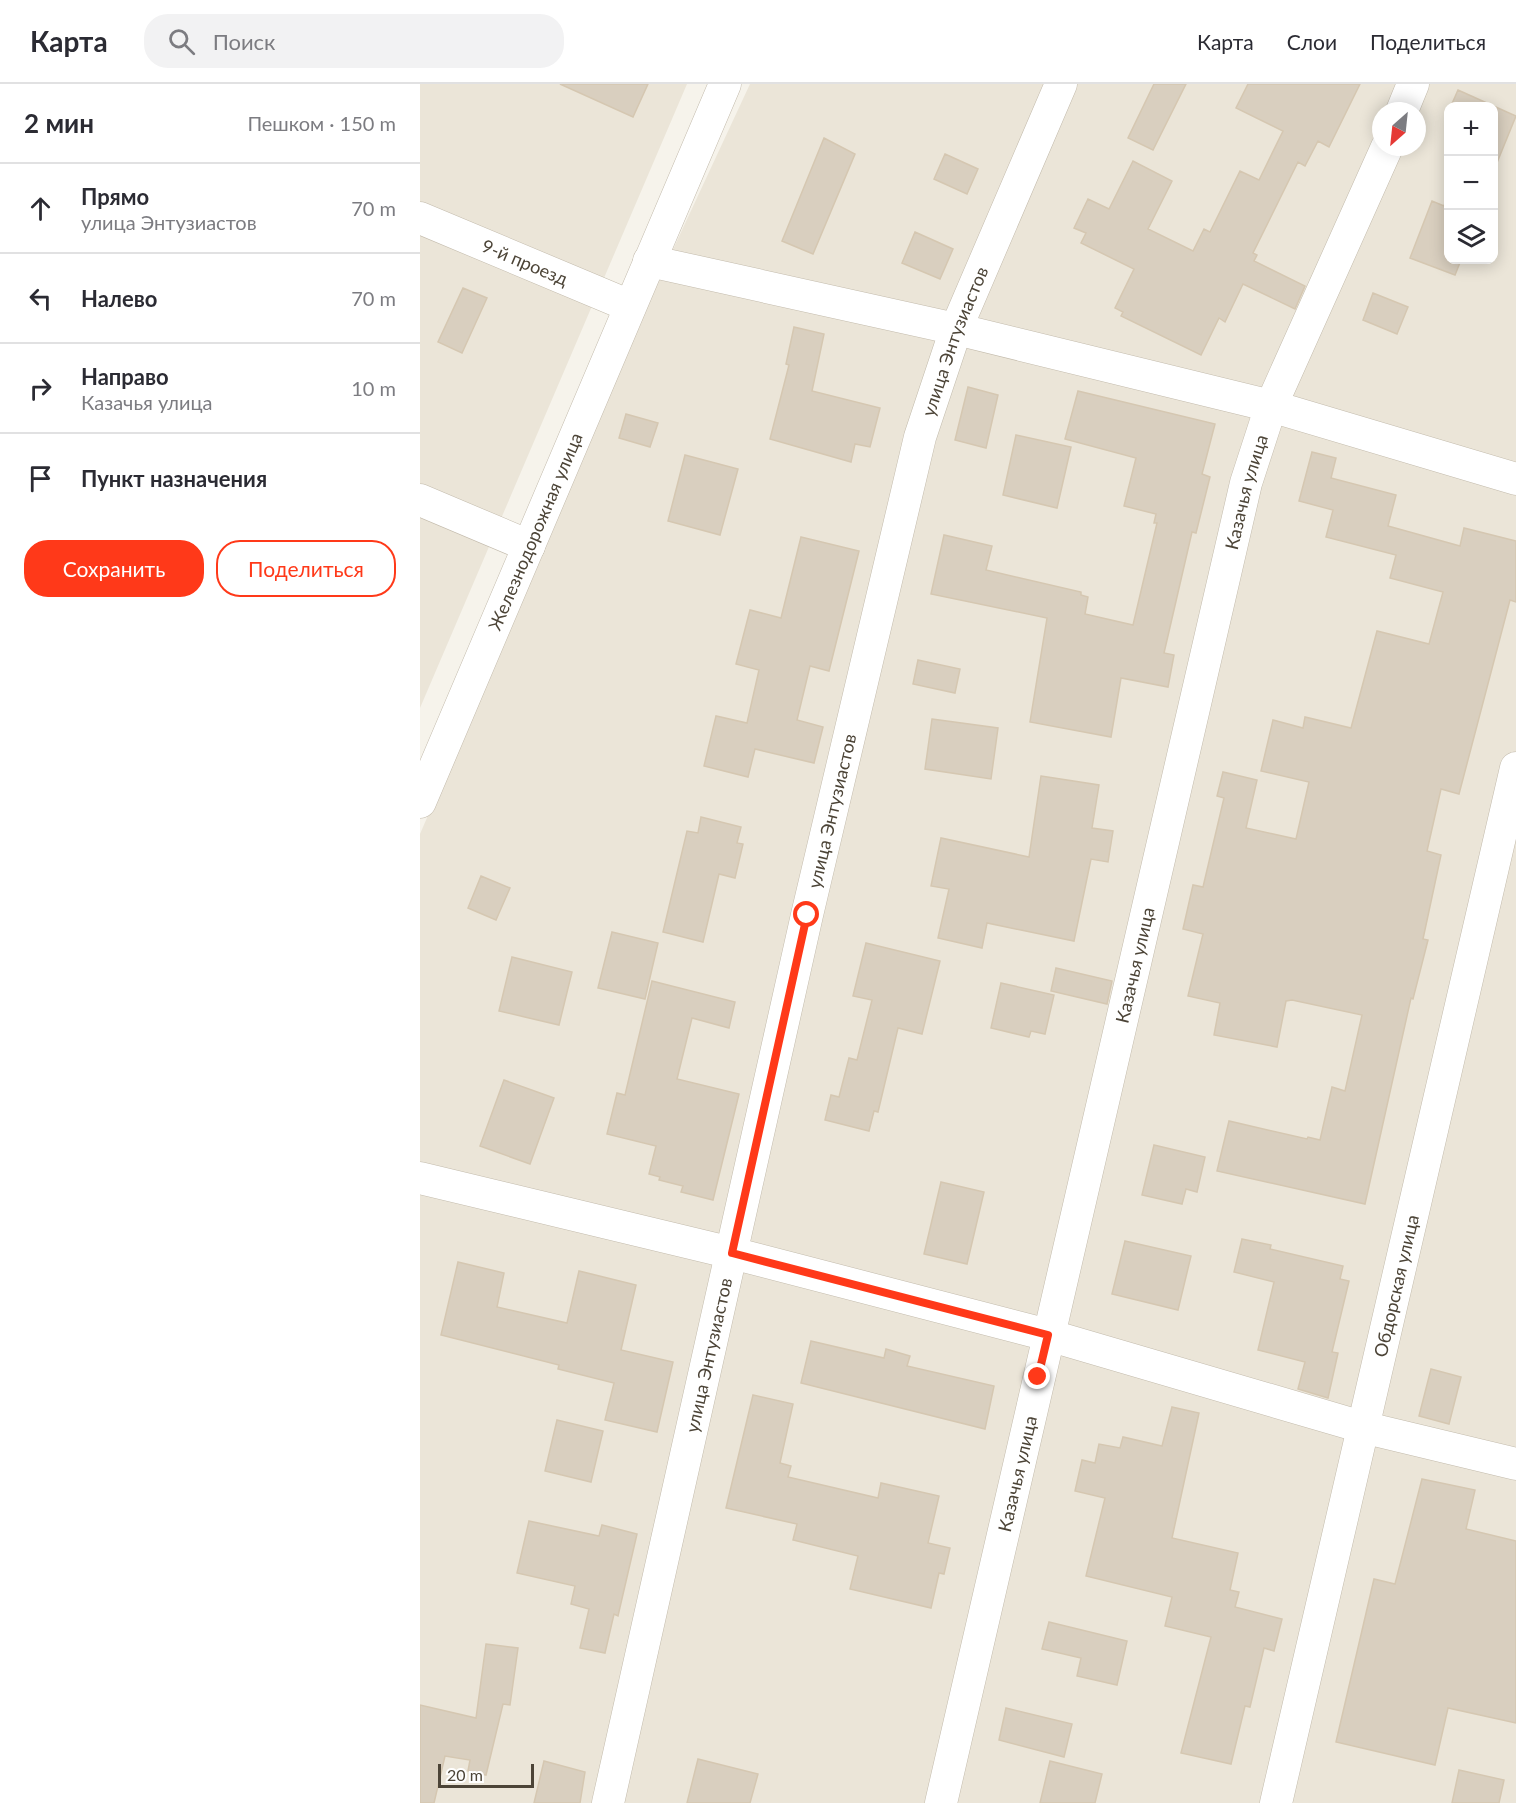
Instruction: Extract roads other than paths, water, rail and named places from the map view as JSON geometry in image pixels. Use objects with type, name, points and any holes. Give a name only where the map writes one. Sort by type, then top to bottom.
[{"type":"street","name":"Железнодорожная улица","points":[[420,802],[725,84]]},
{"type":"street","name":"улица Энтузиастов","points":[[608,1803],[807,915],[920,437],[956,329],[1061,84]]},
{"type":"street","points":[[1406,102],[1413,84]]},
{"type":"street","name":"Казачья улица","points":[[941,1803],[1243,495],[1270,406],[1383,156]]},
{"type":"street","name":"9-й проезд","points":[[420,218],[630,306]]},
{"type":"street","points":[[649,261],[956,329],[1270,406],[1516,479]]},
{"type":"street","points":[[420,500],[529,546]]},
{"type":"street","name":"Обдорская улица","points":[[1276,1803],[1516,768]]},
{"type":"street","points":[[422,1187],[732,1253],[1048,1335],[1362,1427],[1516,1464]]}]
